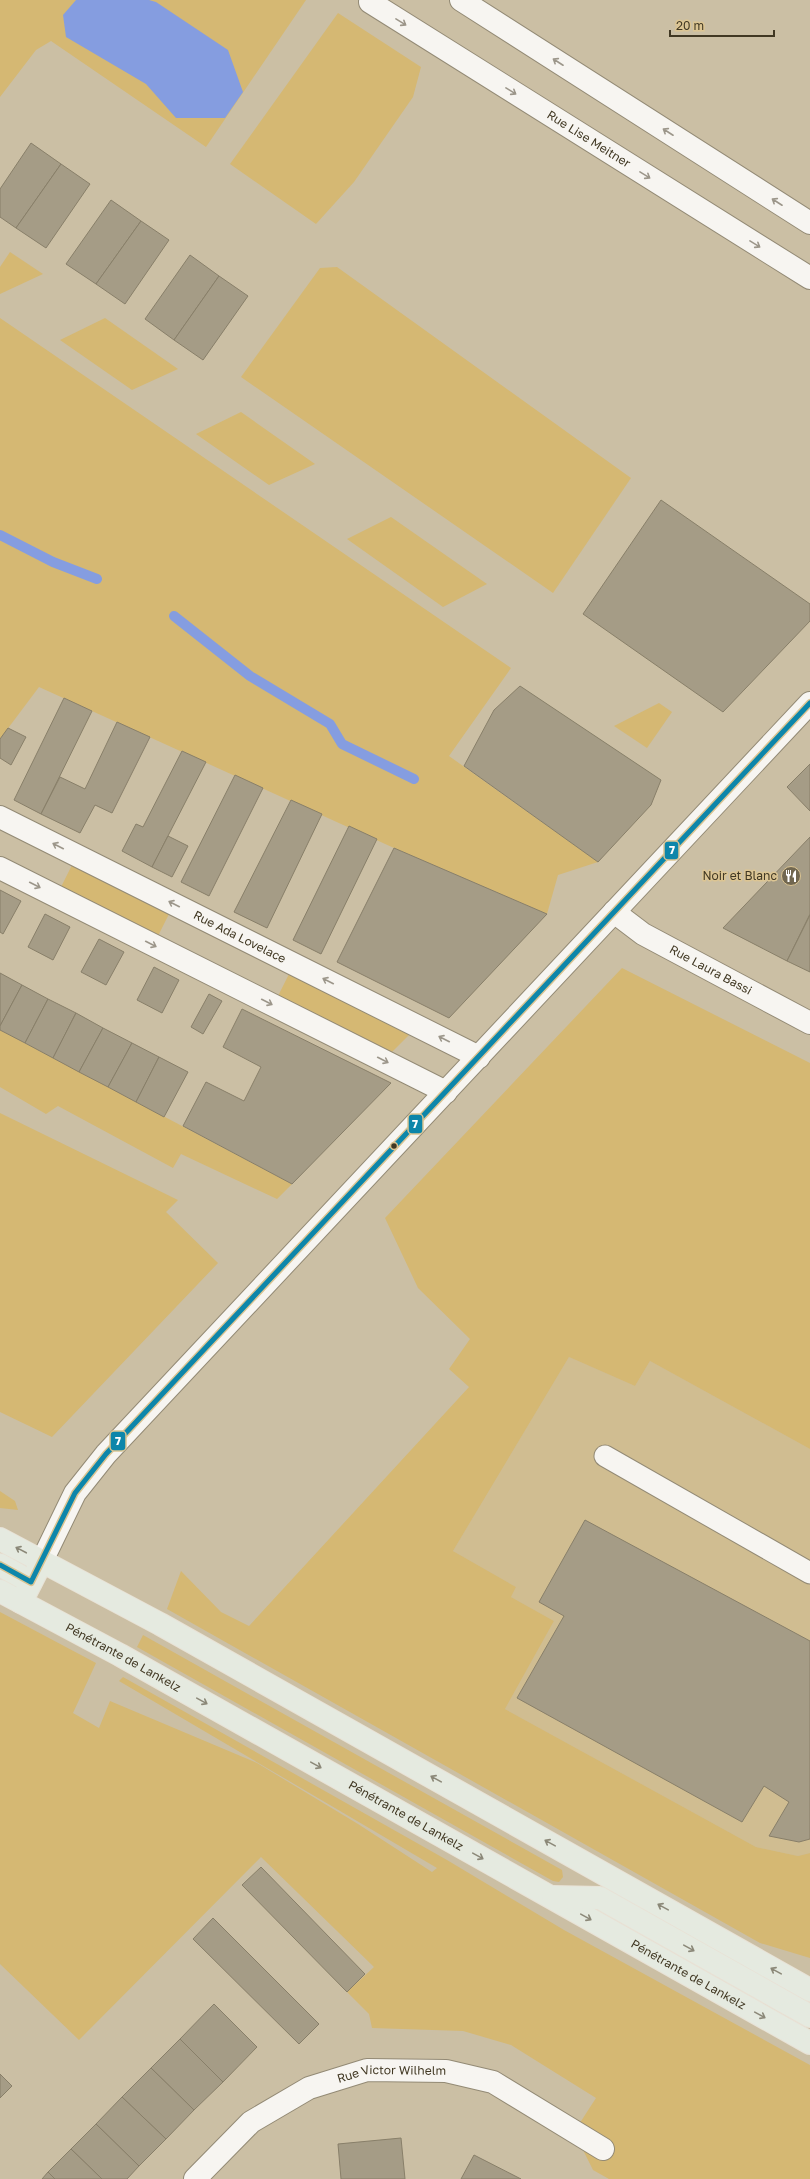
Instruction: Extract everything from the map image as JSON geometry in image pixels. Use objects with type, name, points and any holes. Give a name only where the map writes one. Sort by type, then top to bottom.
[{"type":"main road","points":[[0,1539],[160,1624],[810,1990]]},
{"type":"main road","points":[[20,1602],[42,1561]]},
{"type":"main road","points":[[0,1565],[31,1582]]},
{"type":"main road","name":"Pénétrante de Lankelz","points":[[0,1591],[120,1655],[810,2043]]},
{"type":"main road","points":[[552,1898],[600,1898],[810,2016]]},
{"type":"street","name":"Rue Lise Meitner","points":[[372,0],[370,2],[810,278]]},
{"type":"street","points":[[461,0],[810,223]]},
{"type":"street","points":[[42,1561],[75,1493],[106,1454],[810,703]]},
{"type":"street","name":"Rue Ada Lovelace","points":[[0,817],[479,1057]]},
{"type":"street","points":[[0,868],[446,1092]]},
{"type":"street","name":"Rue Laura Bassi","points":[[614,912],[643,934],[810,1023]]},
{"type":"street","name":"Rue Victor Wilhelm","points":[[195,2179],[251,2122],[309,2088],[367,2070],[446,2070],[492,2082],[604,2150]]},
{"type":"lane","points":[[605,1456],[810,1573]]},
{"type":"shaded area","points":[[0,0],[306,0],[206,147],[51,41],[36,50],[0,97]]},
{"type":"shaded area","points":[[338,13],[421,67],[413,97],[354,182],[316,224],[230,164]]},
{"type":"shaded area","points":[[10,252],[43,274],[0,294],[0,267]]},
{"type":"shaded area","points":[[337,267],[631,478],[553,593],[241,377],[320,268]]},
{"type":"shaded area","points":[[0,318],[511,668],[449,756],[598,862],[558,875],[547,914],[394,848],[39,687],[0,739]]},
{"type":"shaded area","points":[[105,318],[178,369],[132,390],[60,340]]},
{"type":"shaded area","points":[[241,412],[315,464],[269,485],[196,434]]},
{"type":"shaded area","points":[[391,517],[487,584],[443,607],[347,539]]},
{"type":"shaded area","points":[[659,703],[672,712],[647,748],[614,726]]},
{"type":"shaded area","points":[[73,863],[170,912],[158,936],[61,887]]},
{"type":"shaded area","points":[[622,968],[810,1063],[810,1449],[650,1361],[635,1386],[569,1357],[453,1551],[516,1587],[511,1597],[554,1621],[505,1709],[756,1847],[798,1856],[810,1853],[810,1958],[760,1943],[167,1609],[181,1571],[221,1612],[249,1626],[469,1387],[449,1369],[470,1339],[418,1288],[385,1218]]},
{"type":"shaded area","points":[[290,972],[411,1033],[391,1053],[278,996]]},
{"type":"shaded area","points":[[0,1030],[292,1184],[277,1199],[181,1154],[173,1168],[58,1106],[46,1114],[0,1087]]},
{"type":"shaded area","points":[[0,1113],[178,1200],[166,1212],[218,1263],[52,1437],[0,1412]]},
{"type":"shaded area","points":[[569,1357],[635,1386],[650,1361],[810,1449],[810,1853],[798,1856],[756,1847],[505,1709],[554,1621],[511,1597],[516,1587],[453,1551]]},
{"type":"shaded area","points":[[0,1491],[15,1501],[18,1510],[0,1508]]},
{"type":"shaded area","points":[[0,1612],[96,1663],[73,1713],[99,1728],[110,1701],[257,1763],[358,1824],[432,1872],[437,1868],[119,1681],[123,1677],[447,1860],[564,1930],[810,2065],[810,2179],[609,2179],[593,2170],[574,2132],[596,2098],[511,2045],[463,2031],[372,2028],[369,2014],[347,1992],[374,1967],[261,1857],[79,2040],[0,1964]]},
{"type":"shaded area","points":[[143,1635],[562,1870],[563,1877],[559,1882],[553,1881],[137,1647]]},
{"type":"water","points":[[76,0],[149,0],[156,2],[228,50],[243,92],[225,118],[176,118],[146,84],[66,37],[63,15]]},
{"type":"building","points":[[31,143],[61,164],[16,228],[0,217],[0,189]]},
{"type":"building","points":[[61,164],[90,184],[46,248],[16,228]]},
{"type":"building","points":[[111,200],[141,221],[96,284],[66,264]]},
{"type":"building","points":[[141,221],[169,240],[125,304],[96,284]]},
{"type":"building","points":[[190,255],[219,276],[174,340],[145,319]]},
{"type":"building","points":[[219,276],[248,296],[203,360],[174,340]]},
{"type":"building","points":[[661,500],[810,604],[810,621],[723,712],[583,614]]},
{"type":"building","points":[[520,686],[661,780],[651,805],[598,862],[464,766],[494,710]]},
{"type":"building","points":[[64,698],[92,711],[41,814],[14,800]]},
{"type":"building","points":[[117,722],[150,737],[112,813],[95,805],[80,833],[41,814],[60,777],[85,789]]},
{"type":"building","points":[[8,728],[26,737],[11,765],[0,758],[0,739]]},
{"type":"building","points":[[182,751],[206,762],[152,867],[122,851],[136,824],[143,827]]},
{"type":"building","points":[[810,764],[810,811],[787,787]]},
{"type":"building","points":[[235,775],[263,788],[209,896],[181,882]]},
{"type":"building","points":[[291,800],[322,814],[267,928],[234,912]]},
{"type":"building","points":[[349,826],[377,839],[321,954],[293,940]]},
{"type":"building","points":[[168,836],[188,846],[172,877],[152,867]]},
{"type":"building","name":"Noir et Blanc","points":[[810,837],[810,914],[787,961],[723,928]]},
{"type":"building","points":[[394,848],[547,914],[449,1018],[337,962]]},
{"type":"building","points":[[0,890],[21,901],[3,934],[0,932]]},
{"type":"building","points":[[45,914],[70,927],[53,960],[28,947]]},
{"type":"building","points":[[810,915],[810,972],[787,961]]},
{"type":"building","points":[[99,939],[124,952],[106,985],[81,972]]},
{"type":"building","points":[[154,967],[179,980],[162,1013],[137,1000]]},
{"type":"building","points":[[0,973],[22,985],[0,1026]]},
{"type":"building","points":[[22,985],[48,999],[25,1043],[0,1030],[0,1026]]},
{"type":"building","points":[[209,994],[222,1001],[203,1034],[191,1027]]},
{"type":"building","points":[[48,999],[76,1013],[53,1058],[25,1043]]},
{"type":"building","points":[[242,1009],[391,1083],[292,1184],[183,1126],[206,1082],[244,1101],[261,1067],[223,1047]]},
{"type":"building","points":[[76,1013],[103,1028],[79,1072],[53,1058]]},
{"type":"building","points":[[103,1028],[132,1043],[108,1087],[79,1072]]},
{"type":"building","points":[[132,1043],[159,1057],[136,1102],[108,1087]]},
{"type":"building","points":[[159,1057],[188,1072],[164,1117],[136,1102]]},
{"type":"building","points":[[585,1520],[810,1641],[810,1839],[799,1842],[769,1836],[789,1802],[764,1786],[742,1822],[517,1698],[564,1616],[539,1602]]},
{"type":"building","points":[[261,1867],[365,1974],[347,1992],[242,1885]]},
{"type":"building","points":[[213,1918],[319,2024],[299,2044],[193,1939]]},
{"type":"building","points":[[214,2004],[257,2047],[223,2082],[180,2039]]},
{"type":"building","points":[[180,2039],[223,2082],[194,2110],[151,2068]]},
{"type":"building","points":[[151,2068],[194,2110],[166,2139],[122,2097]]},
{"type":"building","points":[[0,2074],[12,2086],[0,2098]]},
{"type":"building","points":[[122,2097],[166,2139],[139,2166],[96,2124]]},
{"type":"building","points":[[96,2124],[139,2166],[127,2179],[102,2179],[71,2149]]},
{"type":"building","points":[[401,2138],[405,2179],[341,2179],[338,2144]]},
{"type":"building","points":[[71,2149],[102,2179],[55,2179],[48,2172]]},
{"type":"building","points":[[474,2155],[521,2179],[461,2179]]},
{"type":"building","points":[[48,2172],[55,2179],[42,2179]]},
{"type":"waterway","points":[[0,535],[53,562],[97,579]]},
{"type":"waterway","points":[[174,616],[250,676],[330,724],[342,744],[414,779]]},
{"type":"transit line","name":"7","points":[[0,1565],[31,1582],[75,1493],[106,1454],[810,703]]},
{"type":"place","name":"Noir et Blanc","points":[[791,876]]}]
